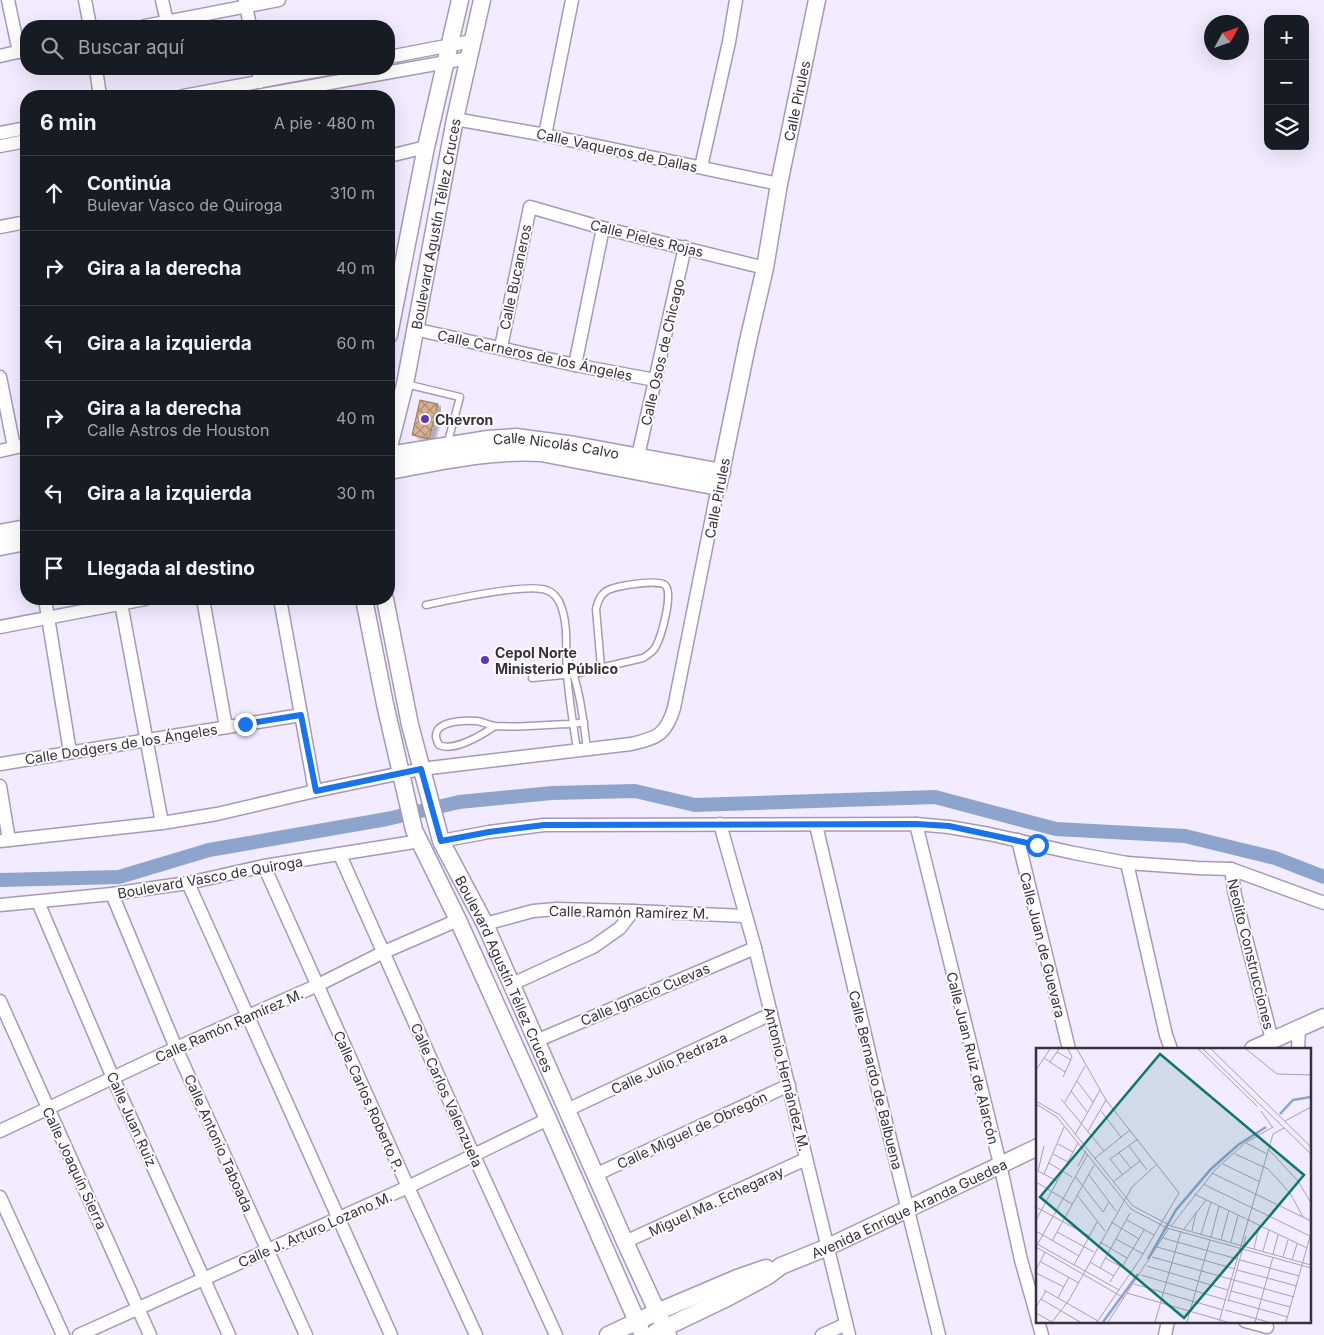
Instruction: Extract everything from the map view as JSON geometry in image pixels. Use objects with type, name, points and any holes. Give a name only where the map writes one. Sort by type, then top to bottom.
[{"type":"street","points":[[8,0],[20,41]]},
{"type":"street","points":[[85,0],[89,20]]},
{"type":"street","points":[[162,0],[167,20]]},
{"type":"street","points":[[175,20],[246,3],[279,0]]},
{"type":"street","name":"Boulevard Agustín Téllez Cruces","points":[[395,305],[426,147],[460,0]]},
{"type":"street","name":"Boulevard Agustín Téllez Cruces","points":[[395,423],[405,384],[414,328],[455,119],[482,0]]},
{"type":"street","points":[[545,135],[572,0]]},
{"type":"street","points":[[701,167],[729,42],[736,0]]},
{"type":"street","name":"Calle Pirules","points":[[5,840],[162,823],[218,814],[421,769],[631,744],[650,740],[665,729],[670,720],[706,553],[748,341],[765,268],[779,184],[817,0]]},
{"type":"street","points":[[246,3],[249,20]]},
{"type":"street","points":[[395,56],[472,41]]},
{"type":"street","points":[[0,56],[20,52]]},
{"type":"street","points":[[395,72],[469,58]]},
{"type":"street","points":[[97,75],[99,90]]},
{"type":"street","points":[[259,75],[260,82]]},
{"type":"street","points":[[216,90],[297,75]]},
{"type":"street","points":[[297,90],[377,75]]},
{"type":"street","name":"Calle Vaqueros de Dallas","points":[[455,119],[545,135],[779,184]]},
{"type":"street","points":[[0,133],[20,129]]},
{"type":"street","points":[[0,146],[20,141]]},
{"type":"street","points":[[395,155],[426,147]]},
{"type":"street","name":"Calle Pieles Rojas","points":[[530,207],[603,228],[765,268]]},
{"type":"street","name":"Calle Bucaneros","points":[[501,347],[530,207]]},
{"type":"street","points":[[0,227],[20,223]]},
{"type":"street","points":[[575,365],[603,228]]},
{"type":"street","name":"Calle Osos de Chicago","points":[[638,456],[685,247]]},
{"type":"street","name":"Calle Carneros de los Ángeles","points":[[414,328],[575,365],[655,380]]},
{"type":"street","points":[[0,377],[20,446],[0,450]]},
{"type":"street","name":"Calle Nicolás Calvo","points":[[395,454],[488,438],[516,437],[540,439],[638,456],[720,479]]},
{"type":"street","name":"Calle Nicolás Calvo","points":[[395,471],[480,455],[514,452],[549,455],[720,479]]},
{"type":"street","points":[[0,533],[20,529]]},
{"type":"street","points":[[0,547],[20,543]]},
{"type":"street","points":[[46,605],[70,752]]},
{"type":"street","points":[[0,627],[111,605]]},
{"type":"street","points":[[121,605],[162,823]]},
{"type":"street","points":[[204,605],[226,727]]},
{"type":"street","points":[[281,605],[316,791]]},
{"type":"street","name":"Boulevard Agustín Téllez Cruces","points":[[365,605],[406,798],[417,835],[458,920],[640,1328]]},
{"type":"street","name":"Boulevard Agustín Téllez Cruces","points":[[387,605],[410,725],[441,841],[485,924],[510,985],[667,1332]]},
{"type":"street","name":"Calle Dodgers de los Ángeles","points":[[0,764],[301,715]]},
{"type":"street","points":[[0,786],[5,840]]},
{"type":"street","name":"Antonio Hernández M.","points":[[720,824],[755,948],[848,1329]]},
{"type":"street","name":"Calle Bernardo de Balbuena","points":[[816,824],[938,1335]]},
{"type":"street","points":[[441,841],[489,832],[544,825],[916,824],[949,826],[1074,854],[1127,863],[1231,869],[1324,904]]},
{"type":"street","name":"Calle Juan Ruiz de Alarcón","points":[[916,824],[1036,1313]]},
{"type":"street","name":"Boulevard Vasco de Quiroga","points":[[0,905],[112,894],[188,883],[264,866],[340,855],[417,835]]},
{"type":"street","name":"Calle Juan de Guevara","points":[[1018,840],[1069,1048]]},
{"type":"street","name":"Calle Carlos Valenzuela","points":[[340,855],[556,1335]]},
{"type":"street","points":[[1127,863],[1166,1035],[1171,1048]]},
{"type":"street","name":"Calle Carlos Roberto P.","points":[[264,866],[476,1335]]},
{"type":"street","name":"Neolito Construcciones","points":[[1231,869],[1235,895],[1272,1040]]},
{"type":"street","points":[[188,883],[391,1335]]},
{"type":"street","name":"Calle Antonio Taboada","points":[[112,894],[176,1048],[306,1335]]},
{"type":"street","name":"Calle Juan Ruiz","points":[[38,902],[113,1078],[229,1335]]},
{"type":"street","name":"Calle Ramón Ramírez M.","points":[[485,924],[532,911],[556,909],[745,916]]},
{"type":"street","points":[[510,985],[592,948],[620,928],[633,911]]},
{"type":"street","name":"Calle Ramón Ramírez M.","points":[[0,1131],[176,1048],[318,985],[384,952],[458,920]]},
{"type":"street","name":"Calle Ignacio Cuevas","points":[[536,1041],[755,948]]},
{"type":"street","name":"Calle Joaquín Sierra","points":[[0,1002],[150,1335]]},
{"type":"street","name":"Calle Julio Pedraza","points":[[567,1110],[771,1014]]},
{"type":"street","points":[[1255,1048],[1324,1017]]},
{"type":"street","points":[[1298,1048],[1299,1029]]},
{"type":"street","name":"Calle Miguel de Obregón","points":[[596,1175],[789,1085]]},
{"type":"street","name":"Calle J. Arturo Lozano M.","points":[[79,1335],[408,1187],[548,1119]]},
{"type":"street","name":"Avenida Enrique Aranda Guedea","points":[[650,1335],[667,1332],[768,1276],[781,1266],[908,1209],[1036,1148]]},
{"type":"street","name":"Miguel Ma. Echegaray","points":[[625,1242],[806,1159]]},
{"type":"street","points":[[0,1197],[63,1335]]},
{"type":"street","name":"Avenida Enrique Aranda Guedea","points":[[608,1335],[640,1328],[657,1312],[760,1269],[781,1266]]},
{"type":"street","name":"Calle Juan Ruiz de Alarcón","points":[[1038,1322],[1042,1335]]},
{"type":"street","points":[[1165,1335],[1168,1322]]},
{"type":"street","points":[[1248,1322],[1266,1328]]},
{"type":"street","points":[[822,1335],[848,1329]]},
{"type":"lane","points":[[405,384],[460,397],[447,445]]},
{"type":"lane","points":[[532,678],[571,674],[643,658],[654,649],[659,639],[669,597],[668,590],[664,585],[657,582],[613,588],[604,592],[598,600],[596,609],[601,667]]},
{"type":"lane","points":[[426,605],[536,588],[547,590],[556,597],[561,606],[565,624],[566,655],[584,722],[582,749]]},
{"type":"lane","points":[[571,674],[573,724],[582,749]]},
{"type":"lane","points":[[495,726],[481,735],[447,748],[439,745],[435,739],[436,732],[440,728],[456,721],[479,721],[495,726],[573,724],[584,722]]},
{"type":"building","name":"Chevron","points":[[420,400],[438,404],[429,439],[412,435]]},
{"type":"waterway","points":[[0,880],[119,877],[209,850],[387,819],[459,802],[552,793],[635,791],[695,805],[935,797],[1056,829],[1185,836],[1275,858],[1324,877]]},
{"type":"place","name":"Chevron","points":[[425,419]]},
{"type":"place","name":"Cepol Norte Ministerio Público","points":[[485,660]]},
{"type":"route","points":[[245,724],[301,715],[316,791],[421,769],[441,841],[489,832],[544,825],[769,823],[949,826],[1037,845]]}]
